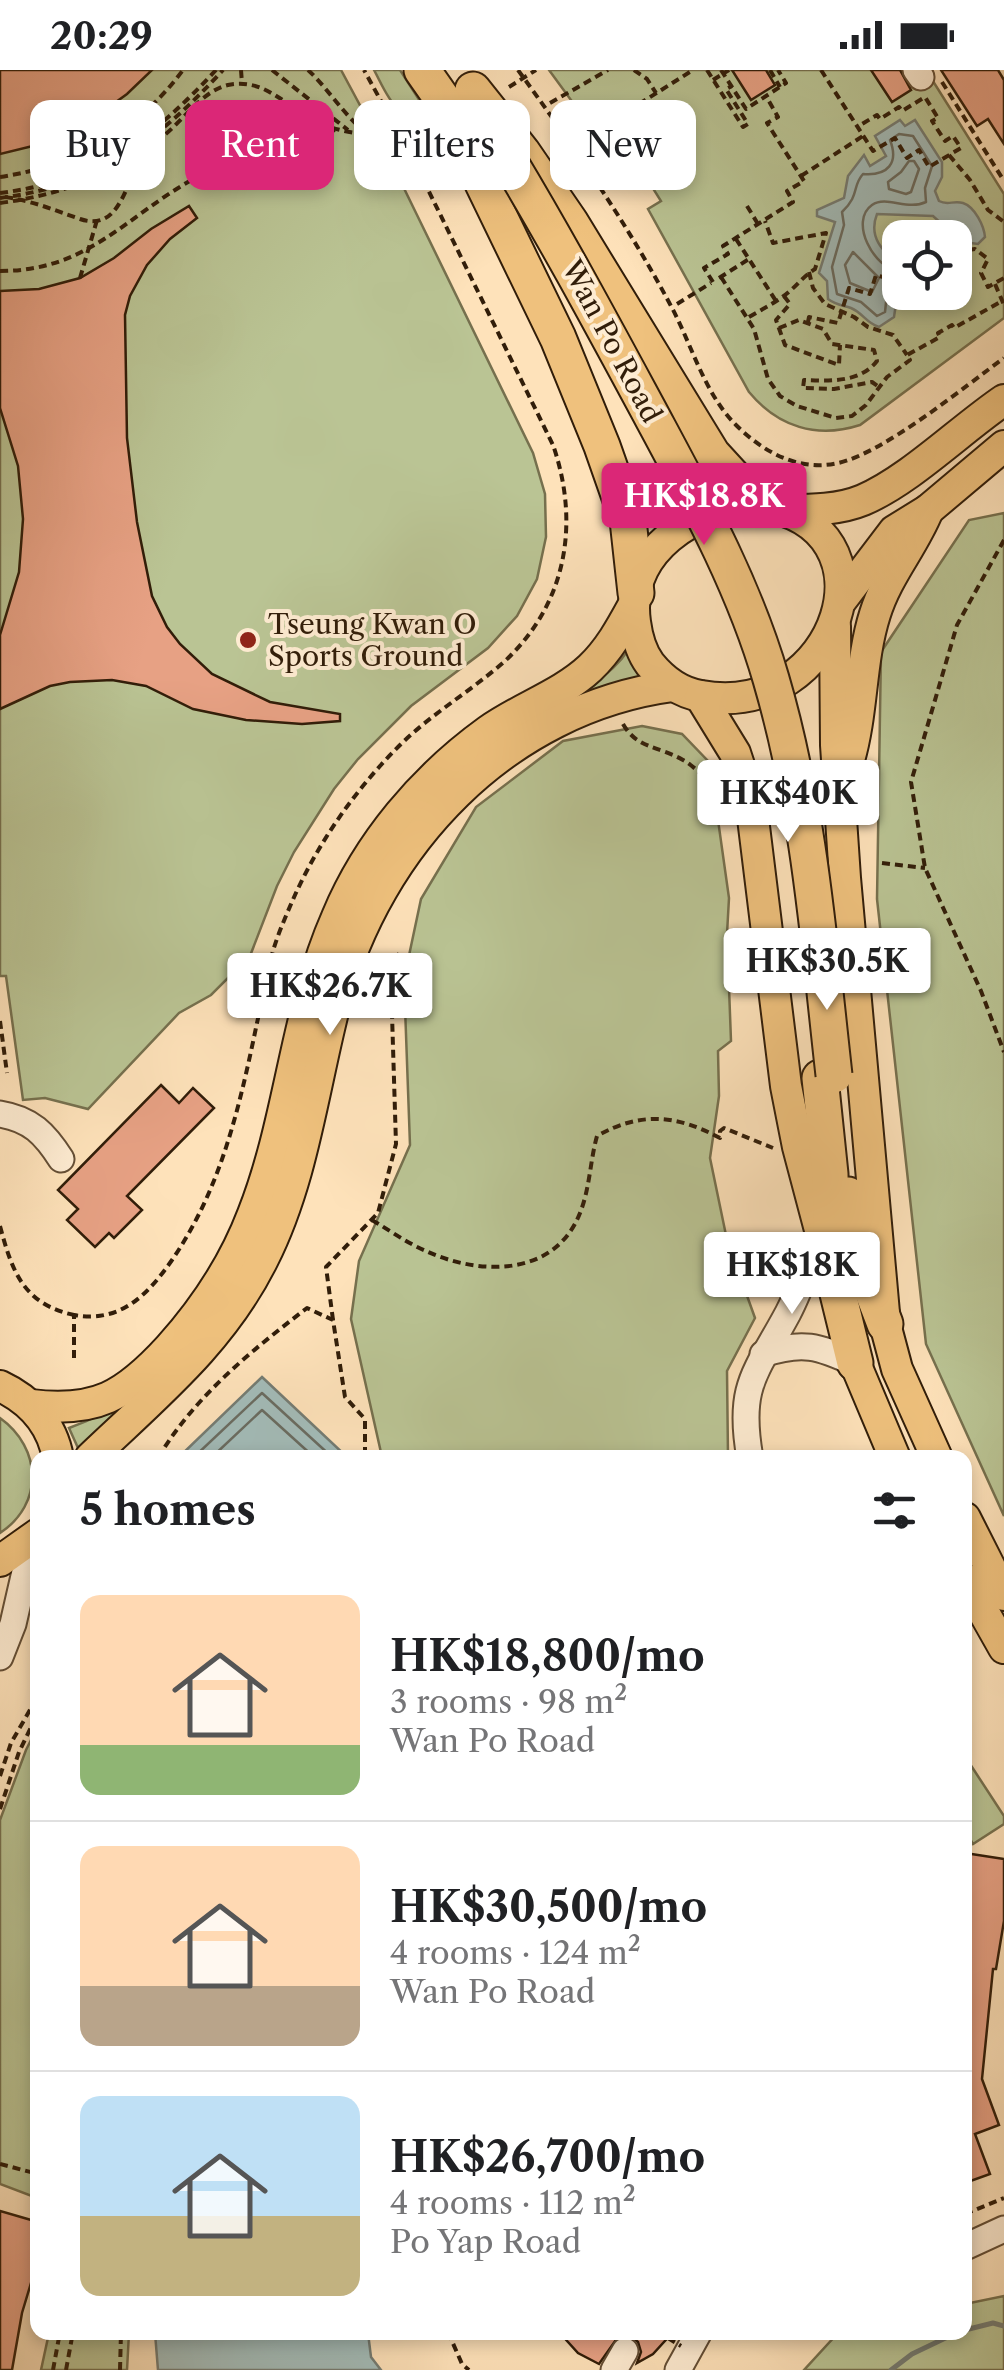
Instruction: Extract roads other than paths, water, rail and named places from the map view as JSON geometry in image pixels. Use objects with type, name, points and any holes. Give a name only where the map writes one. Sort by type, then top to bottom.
[{"type":"highway","name":"Wan Po Road","points":[[422,70],[451,99],[502,164],[700,532],[749,649],[782,769],[827,1077],[856,1238],[885,1324]]},
{"type":"highway","points":[[451,99],[522,152],[570,222],[712,454],[744,489],[780,509]]},
{"type":"highway","points":[[451,99],[602,446],[633,543],[634,600]]},
{"type":"highway","name":"Wan Po Road","points":[[827,1077],[832,1268],[855,1362]]},
{"type":"main road","points":[[30,1405],[81,1407],[114,1394],[156,1362],[228,1268],[257,1204],[278,1135],[316,970],[342,904],[362,867],[396,820],[440,772],[505,720],[582,675],[602,655],[634,600],[648,562],[658,548],[691,521],[730,507],[830,508],[864,500],[1004,400]]},
{"type":"main road","points":[[98,1450],[201,1352],[239,1302],[258,1268],[291,1189],[349,958],[364,922],[407,849],[456,794],[529,737],[602,702],[640,690],[746,696],[780,684],[806,666],[894,532],[928,510],[1004,446]]},
{"type":"main road","points":[[780,509],[814,528],[830,549],[838,572],[837,614]]},
{"type":"main road","points":[[841,786],[853,744],[861,674],[874,618],[887,581],[928,510]]},
{"type":"main road","points":[[634,600],[644,656],[687,691]]},
{"type":"main road","name":"Wan Po Road","points":[[837,614],[836,745],[885,1324],[897,1369],[932,1450]]},
{"type":"main road","name":"Wan Po Road","points":[[687,691],[735,753],[751,802],[786,1086],[820,1234],[832,1268]]},
{"type":"main road","name":"Wan Po Road","points":[[855,1362],[892,1450]]},
{"type":"main road","points":[[1,1384],[30,1405],[46,1423],[55,1450]]},
{"type":"main road","points":[[972,1532],[1004,1595]]},
{"type":"main road","points":[[0,1561],[30,1541]]},
{"type":"main road","points":[[972,1591],[1004,1648]]},
{"type":"street","points":[[0,1114],[21,1119],[43,1131],[62,1160]]},
{"type":"street","points":[[749,1450],[744,1424],[746,1396],[796,1296],[820,1234]]},
{"type":"street","points":[[764,1354],[799,1344],[855,1362]]},
{"type":"street","points":[[0,1657],[30,1558]]},
{"type":"street","points":[[972,2244],[1004,2228]]},
{"type":"street","points":[[972,2249],[1004,2252]]},
{"type":"water","points":[[900,120],[905,126],[915,120],[942,162],[942,177],[935,191],[939,201],[959,202],[971,208],[985,237],[978,244],[972,243],[972,220],[877,214],[874,230],[882,249],[882,310],[895,310],[894,317],[879,327],[855,310],[828,299],[827,281],[819,273],[835,222],[817,216],[817,210],[844,198],[848,176],[864,155],[870,166],[886,156],[875,136]]},
{"type":"water","points":[[262,1377],[340,1450],[186,1450]]},
{"type":"water","points":[[156,2340],[369,2340],[371,2357],[381,2370],[158,2370]]},
{"type":"waterway","points":[[972,2328],[993,2323],[1004,2326]]},
{"type":"waterway","points":[[891,2370],[941,2340]]},
{"type":"place","name":"Tseung Kwan O Sports Ground","points":[[248,640]]}]
